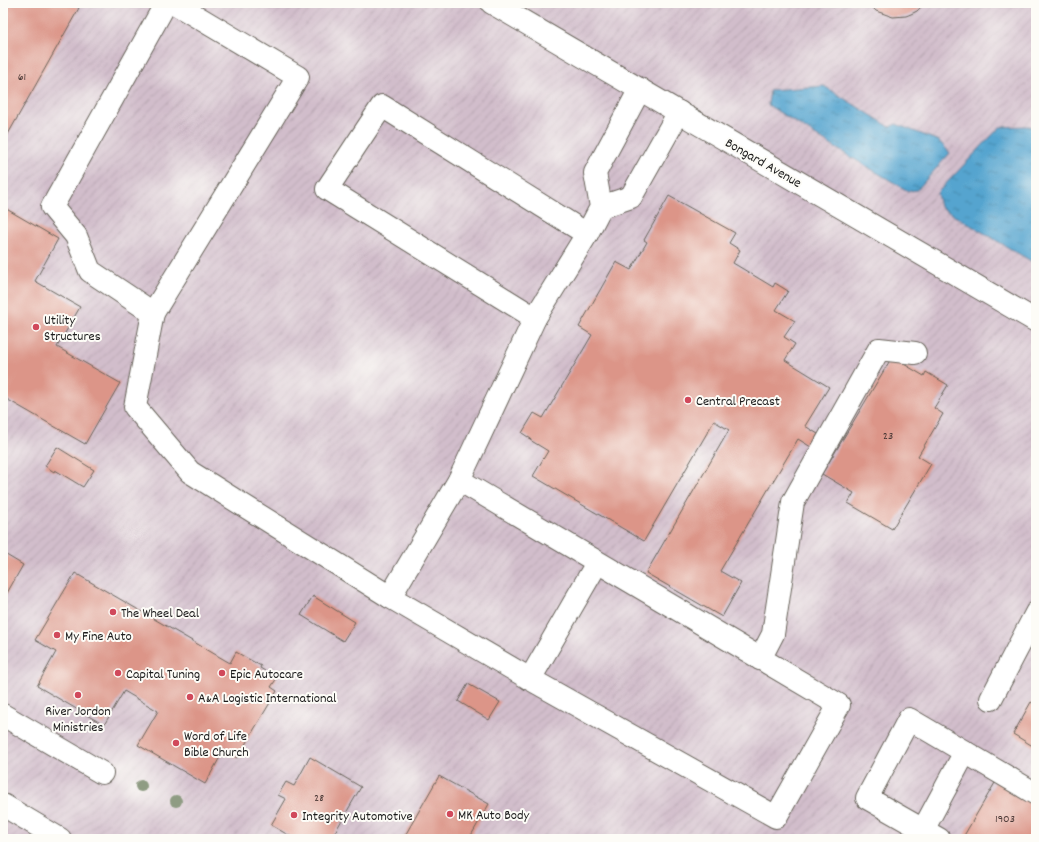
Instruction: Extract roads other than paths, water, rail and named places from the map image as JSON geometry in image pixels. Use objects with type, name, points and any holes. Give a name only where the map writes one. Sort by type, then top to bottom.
[{"type":"street","points":[[153,313],[90,271],[76,236],[52,207],[166,3]]},
{"type":"street","points":[[174,3],[298,77],[153,313],[135,408],[190,472],[390,597],[530,679],[776,817],[839,705],[459,480]]},
{"type":"street","name":"Bongard Avenue","points":[[492,3],[1036,321]]},
{"type":"street","points":[[390,597],[459,480],[535,318],[587,234],[601,207],[595,173],[640,89]]},
{"type":"street","points":[[535,318],[327,188],[382,106],[587,234]]},
{"type":"street","points":[[601,207],[631,197],[679,112]]},
{"type":"street","points":[[760,659],[773,634],[793,502],[880,349],[915,353]]},
{"type":"street","points":[[530,679],[597,563]]},
{"type":"street","points":[[991,699],[1036,613]]},
{"type":"street","points":[[3,715],[102,773]]},
{"type":"street","points":[[965,752],[931,834],[868,798],[909,719],[965,752],[1036,794]]},
{"type":"street","points":[[3,805],[60,839]]},
{"type":"water","points":[[824,86],[890,127],[896,124],[939,141],[950,153],[917,190],[908,191],[834,147],[768,105],[770,90]]},
{"type":"water","points":[[1029,126],[1036,128],[1036,264],[940,207],[937,193],[1000,127]]},
{"type":"place","name":"Utility Structures","points":[[36,327]]},
{"type":"place","name":"Central Precast","points":[[688,400]]},
{"type":"place","name":"The Wheel Deal","points":[[113,612]]},
{"type":"place","name":"My Fine Auto","points":[[57,635]]},
{"type":"place","name":"Capital Tuning","points":[[118,673]]},
{"type":"place","name":"Epic Autocare","points":[[222,673]]},
{"type":"place","name":"River Jordon Ministries","points":[[78,695]]},
{"type":"place","name":"A&A Logistic International","points":[[190,697]]},
{"type":"place","name":"Word of Life Bible Church","points":[[176,743]]},
{"type":"place","name":"MK Auto Body","points":[[450,814]]},
{"type":"place","name":"Integrity Automotive","points":[[294,815]]}]
